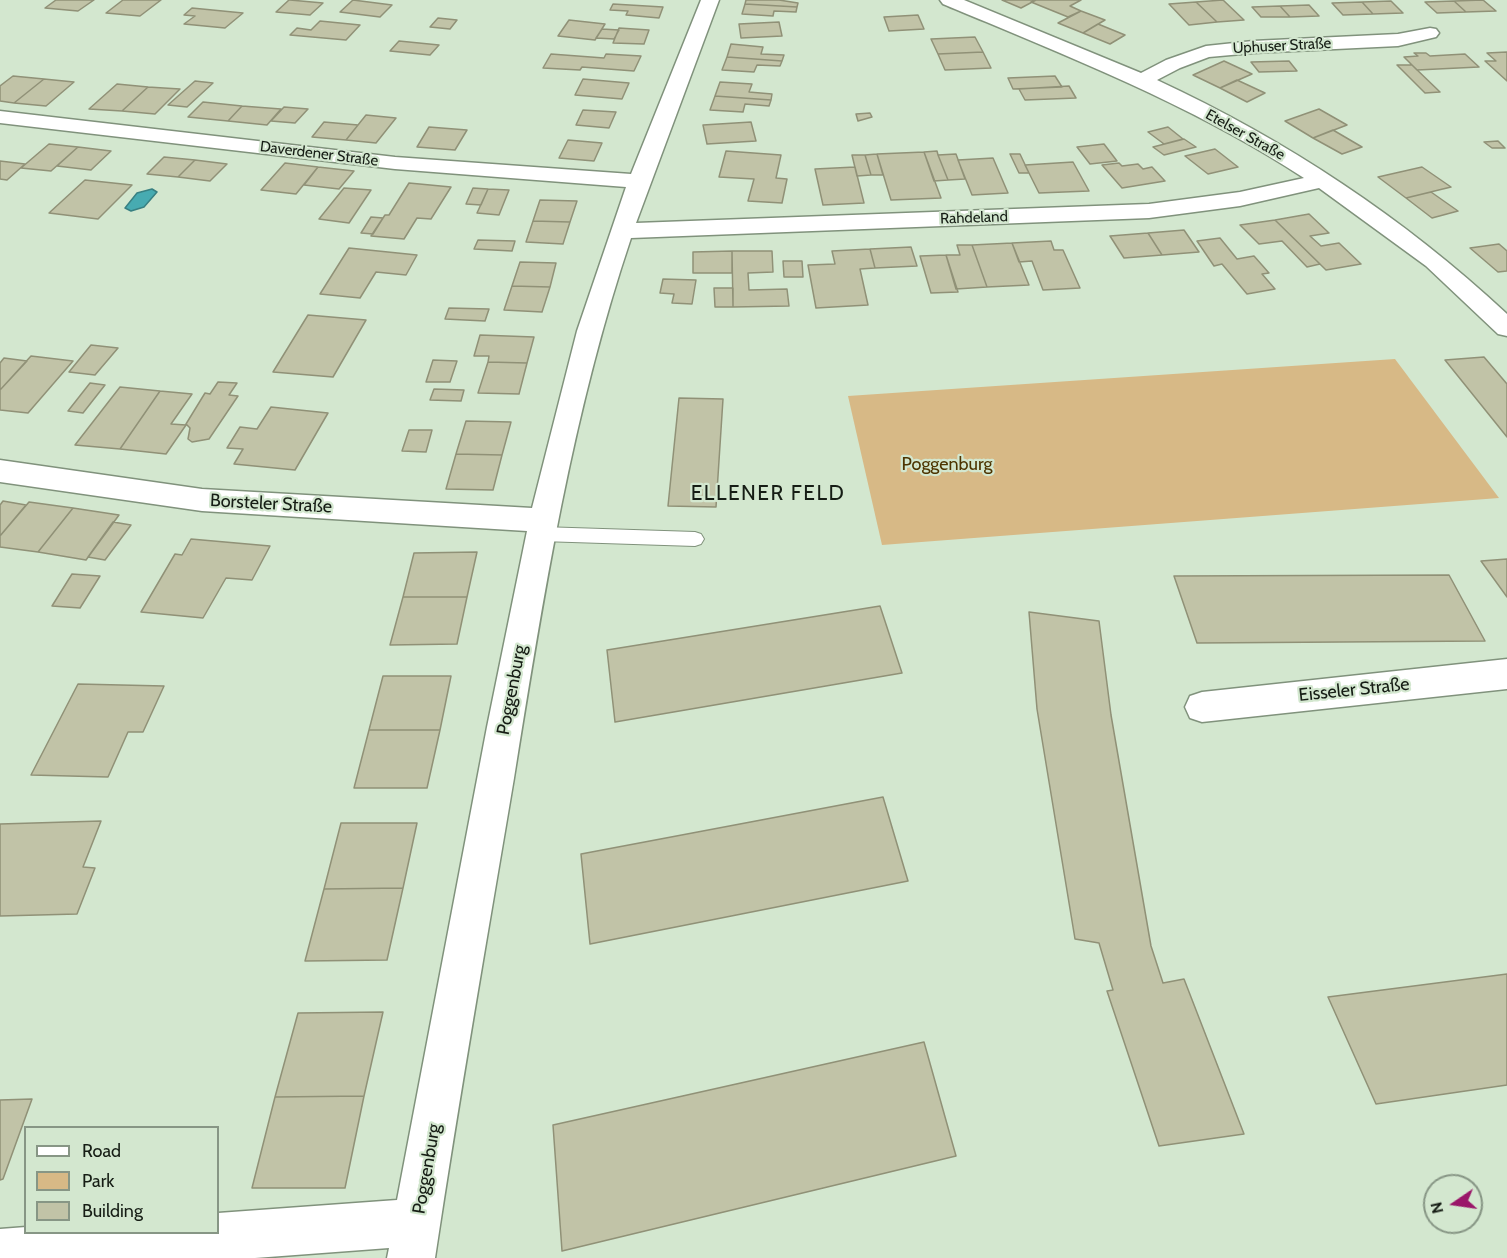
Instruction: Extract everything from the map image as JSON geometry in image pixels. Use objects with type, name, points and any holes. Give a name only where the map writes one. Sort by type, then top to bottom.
[{"type":"street","name":"Poggenburg","points":[[414,1240],[506,718],[543,527],[591,330],[621,231],[638,181],[710,0]]},
{"type":"street","name":"Etelser Straße","points":[[949,0],[1141,81],[1252,137],[1324,180],[1377,217],[1436,262],[1507,328]]},
{"type":"street","name":"Uphuser Straße","points":[[1141,81],[1173,64],[1206,52],[1253,47],[1398,40],[1430,33]]},
{"type":"street","name":"Daverdener Straße","points":[[0,117],[395,163],[638,181]]},
{"type":"street","name":"Rahdeland","points":[[621,231],[1149,211],[1240,199],[1324,180]]},
{"type":"street","name":"Borsteler Straße","points":[[0,471],[202,500],[543,527]]},
{"type":"street","name":"Eisseler Straße","points":[[1202,707],[1507,674]]},
{"type":"street","points":[[0,1253],[414,1240]]},
{"type":"lane","points":[[543,527],[695,539]]},
{"type":"green space","name":"Poggenburg","points":[[1395,359],[1499,498],[882,545],[848,396]]},
{"type":"water","points":[[152,189],[157,192],[144,207],[131,211],[125,208],[137,193]]},
{"type":"building","points":[[56,0],[94,0],[78,11],[45,8]]},
{"type":"building","points":[[123,0],[161,0],[140,16],[106,13]]},
{"type":"building","points":[[289,0],[323,3],[310,15],[276,12]]},
{"type":"building","points":[[353,0],[392,5],[380,17],[340,12]]},
{"type":"building","points":[[746,0],[779,0],[798,3],[797,7],[745,4]]},
{"type":"building","points":[[1002,0],[1036,0],[1021,8]]},
{"type":"building","points":[[1081,0],[1070,6],[1081,11],[1068,17],[1031,2]]},
{"type":"building","points":[[1223,0],[1244,20],[1217,22],[1196,2]]},
{"type":"building","points":[[1483,0],[1496,11],[1466,12],[1454,1]]},
{"type":"building","points":[[1391,1],[1403,13],[1373,14],[1362,2]]},
{"type":"building","points":[[1454,1],[1466,12],[1437,13],[1425,2]]},
{"type":"building","points":[[1196,2],[1217,22],[1189,25],[1169,4]]},
{"type":"building","points":[[1362,2],[1373,14],[1343,15],[1332,3]]},
{"type":"building","points":[[613,4],[663,7],[659,18],[626,15],[628,11],[610,10]]},
{"type":"building","points":[[745,4],[797,7],[796,12],[774,11],[773,16],[742,14]]},
{"type":"building","points":[[1309,5],[1319,16],[1290,17],[1280,6]]},
{"type":"building","points":[[1280,6],[1290,17],[1261,17],[1252,7]]},
{"type":"building","points":[[192,8],[243,13],[225,28],[184,24],[195,16],[184,15]]},
{"type":"building","points":[[1081,11],[1105,20],[1083,33],[1058,23]]},
{"type":"building","points":[[918,15],[924,29],[889,31],[884,17]]},
{"type":"building","points":[[438,18],[457,20],[450,29],[430,27]]},
{"type":"building","points":[[569,20],[605,24],[595,40],[558,36]]},
{"type":"building","points":[[320,21],[360,25],[346,40],[290,35],[297,28],[311,30]]},
{"type":"building","points":[[779,22],[782,36],[741,38],[739,24]]},
{"type":"building","points":[[1098,24],[1125,35],[1110,44],[1083,33]]},
{"type":"building","points":[[619,28],[649,30],[644,44],[613,43]]},
{"type":"building","points":[[602,29],[619,30],[614,39],[596,38]]},
{"type":"building","points":[[975,37],[983,52],[938,54],[931,39]]},
{"type":"building","points":[[399,41],[439,45],[430,55],[390,51]]},
{"type":"building","points":[[731,44],[763,47],[761,54],[784,55],[782,61],[727,57]]},
{"type":"building","points":[[983,52],[991,68],[945,70],[938,54]]},
{"type":"building","points":[[1507,52],[1507,81],[1485,61],[1496,61],[1487,53]]},
{"type":"building","points":[[1414,53],[1426,53],[1430,56],[1465,54],[1479,67],[1417,70],[1404,57],[1418,56]]},
{"type":"building","points":[[551,54],[604,58],[606,54],[641,56],[634,71],[582,67],[580,70],[543,68]]},
{"type":"building","points":[[727,57],[782,61],[780,66],[757,65],[754,72],[722,70]]},
{"type":"building","points":[[1224,61],[1252,74],[1220,88],[1193,75]]},
{"type":"building","points":[[1289,61],[1297,71],[1259,72],[1251,62]]},
{"type":"building","points":[[1397,65],[1412,65],[1440,92],[1425,93]]},
{"type":"building","points":[[13,76],[44,79],[14,103],[0,101],[0,86]]},
{"type":"building","points":[[1055,76],[1062,87],[1013,89],[1008,78]]},
{"type":"building","points":[[44,79],[74,82],[46,106],[14,103]]},
{"type":"building","points":[[583,79],[629,83],[622,99],[575,95]]},
{"type":"building","points":[[1237,80],[1265,93],[1247,102],[1220,88]]},
{"type":"building","points":[[195,81],[213,83],[187,107],[168,105]]},
{"type":"building","points":[[720,82],[752,84],[749,92],[772,94],[771,100],[715,96]]},
{"type":"building","points":[[117,84],[148,87],[122,111],[89,109]]},
{"type":"building","points":[[1069,86],[1076,98],[1025,100],[1019,89]]},
{"type":"building","points":[[148,87],[180,89],[155,114],[122,111]]},
{"type":"building","points":[[715,96],[771,100],[769,106],[745,104],[743,112],[710,110]]},
{"type":"building","points":[[203,102],[242,106],[228,121],[188,117]]},
{"type":"building","points":[[242,106],[281,109],[267,125],[228,121]]},
{"type":"building","points":[[284,107],[308,109],[295,123],[271,121]]},
{"type":"building","points":[[1319,109],[1347,125],[1313,138],[1285,121]]},
{"type":"building","points":[[583,110],[616,112],[609,128],[576,125]]},
{"type":"building","points":[[870,113],[872,117],[858,121],[856,114]]},
{"type":"building","points":[[366,115],[396,118],[376,143],[346,140]]},
{"type":"building","points":[[324,122],[358,125],[346,140],[312,137]]},
{"type":"building","points":[[751,122],[756,141],[707,144],[703,125]]},
{"type":"building","points":[[429,127],[467,130],[455,150],[417,147]]},
{"type":"building","points":[[1168,127],[1183,139],[1164,144],[1148,132]]},
{"type":"building","points":[[1333,130],[1362,147],[1342,154],[1313,138]]},
{"type":"building","points":[[1184,139],[1196,147],[1164,155],[1153,147]]},
{"type":"building","points":[[568,140],[602,143],[594,161],[559,158]]},
{"type":"building","points":[[1498,141],[1505,148],[1492,148],[1484,142]]},
{"type":"building","points":[[49,144],[78,147],[51,171],[21,168]]},
{"type":"building","points":[[1104,144],[1117,161],[1090,164],[1077,147]]},
{"type":"building","points":[[78,147],[111,151],[91,170],[57,166]]},
{"type":"building","points":[[1215,149],[1238,167],[1208,174],[1185,156]]},
{"type":"building","points":[[726,151],[781,155],[776,178],[787,179],[782,203],[748,201],[754,179],[719,177]]},
{"type":"building","points":[[937,151],[948,180],[934,181],[924,152]]},
{"type":"building","points":[[924,152],[941,198],[891,200],[877,154]]},
{"type":"building","points":[[877,154],[883,175],[871,175],[865,155]]},
{"type":"building","points":[[956,154],[965,179],[948,180],[938,155]]},
{"type":"building","points":[[1010,154],[1020,154],[1029,173],[1019,173]]},
{"type":"building","points":[[852,155],[865,155],[871,175],[857,176]]},
{"type":"building","points":[[164,157],[195,160],[178,177],[147,174]]},
{"type":"building","points":[[993,158],[1008,193],[972,195],[958,160]]},
{"type":"building","points":[[195,160],[227,164],[210,181],[178,177]]},
{"type":"building","points":[[0,161],[25,164],[7,180],[0,179]]},
{"type":"building","points":[[1073,162],[1089,191],[1039,193],[1025,165]]},
{"type":"building","points":[[285,163],[318,167],[296,194],[261,190]]},
{"type":"building","points":[[1119,163],[1122,166],[1138,164],[1143,169],[1152,167],[1165,181],[1122,188],[1102,165]]},
{"type":"building","points":[[318,167],[354,171],[339,189],[304,185]]},
{"type":"building","points":[[855,167],[864,203],[823,205],[815,169]]},
{"type":"building","points":[[1422,167],[1451,187],[1406,198],[1378,177]]},
{"type":"building","points":[[85,180],[132,185],[98,219],[49,213]]},
{"type":"building","points":[[409,183],[451,187],[431,219],[417,218],[404,239],[371,236],[385,215],[389,215]]},
{"type":"building","points":[[344,188],[371,190],[349,223],[319,219]]},
{"type":"building","points":[[473,188],[488,189],[481,205],[466,204]]},
{"type":"building","points":[[488,189],[509,190],[499,215],[477,213]]},
{"type":"building","points":[[1431,192],[1458,211],[1432,218],[1406,198]]},
{"type":"building","points":[[540,200],[577,201],[570,222],[533,221]]},
{"type":"building","points":[[1309,214],[1329,233],[1310,236],[1321,246],[1339,243],[1361,264],[1326,270],[1275,220]]},
{"type":"building","points":[[371,217],[383,218],[373,234],[361,233]]},
{"type":"building","points":[[1275,220],[1320,264],[1307,267],[1282,241],[1259,244],[1240,225]]},
{"type":"building","points":[[533,221],[570,222],[563,244],[526,242]]},
{"type":"building","points":[[1184,230],[1199,252],[1162,255],[1148,233]]},
{"type":"building","points":[[1148,233],[1162,255],[1124,258],[1110,236]]},
{"type":"building","points":[[1220,238],[1237,259],[1254,256],[1269,273],[1262,274],[1275,289],[1247,294],[1222,264],[1214,266],[1197,241]]},
{"type":"building","points":[[478,240],[515,241],[512,251],[474,249]]},
{"type":"building","points":[[1051,241],[1054,250],[1063,250],[1080,288],[1043,290],[1032,261],[1019,262],[1012,243]]},
{"type":"building","points":[[1012,243],[1029,285],[987,287],[972,245]]},
{"type":"building","points":[[1499,244],[1507,251],[1507,271],[1498,272],[1470,248]]},
{"type":"building","points":[[957,245],[972,245],[987,287],[956,289],[946,255],[960,255]]},
{"type":"building","points":[[911,247],[917,266],[875,268],[870,249]]},
{"type":"building","points":[[349,248],[417,255],[406,275],[376,272],[360,298],[320,294]]},
{"type":"building","points":[[870,249],[875,268],[860,269],[868,305],[816,308],[808,265],[835,264],[832,251]]},
{"type":"building","points":[[732,251],[772,251],[773,272],[748,273],[749,290],[787,289],[789,306],[733,307]]},
{"type":"building","points":[[732,251],[732,273],[693,273],[693,252]]},
{"type":"building","points":[[946,255],[958,292],[931,293],[920,256]]},
{"type":"building","points":[[783,261],[802,261],[803,277],[784,277]]},
{"type":"building","points":[[520,262],[556,263],[550,287],[512,286]]},
{"type":"building","points":[[663,279],[696,280],[692,304],[672,303],[674,294],[660,293]]},
{"type":"building","points":[[512,286],[550,287],[542,312],[504,310]]},
{"type":"building","points":[[714,288],[733,288],[733,307],[715,307]]},
{"type":"building","points":[[449,308],[489,309],[485,321],[445,319]]},
{"type":"building","points":[[308,315],[366,320],[333,377],[273,372]]},
{"type":"building","points":[[480,335],[534,337],[527,363],[488,362],[489,356],[474,356]]},
{"type":"building","points":[[91,345],[118,348],[95,375],[69,372]]},
{"type":"building","points":[[31,356],[73,361],[28,413],[0,410],[0,390]]},
{"type":"building","points":[[1484,357],[1507,384],[1507,437],[1445,360]]},
{"type":"building","points":[[4,358],[27,361],[0,390],[0,363]]},
{"type":"building","points":[[433,360],[457,361],[450,382],[426,382]]},
{"type":"building","points":[[488,362],[527,363],[519,394],[478,393]]},
{"type":"building","points":[[218,382],[237,383],[229,395],[238,396],[209,439],[192,442],[188,439],[190,428],[186,424],[205,393],[210,394]]},
{"type":"building","points":[[90,383],[105,385],[83,413],[68,411]]},
{"type":"building","points":[[120,387],[160,391],[120,449],[75,445]]},
{"type":"building","points":[[434,389],[464,390],[461,401],[430,400]]},
{"type":"building","points":[[160,391],[192,394],[171,424],[186,425],[166,454],[120,449]]},
{"type":"building","points":[[679,398],[723,399],[716,507],[668,506]]},
{"type":"building","points":[[271,407],[328,413],[295,470],[234,464],[243,449],[227,448],[240,427],[257,429]]},
{"type":"building","points":[[466,421],[511,422],[502,455],[456,454]]},
{"type":"building","points":[[409,430],[432,430],[426,452],[402,451]]},
{"type":"building","points":[[456,454],[502,455],[493,490],[446,489]]},
{"type":"building","points":[[3,501],[26,505],[0,536],[0,505]]},
{"type":"building","points":[[29,502],[73,508],[38,552],[0,547],[0,536]]},
{"type":"building","points":[[73,508],[119,515],[86,560],[38,552]]},
{"type":"building","points":[[113,522],[131,525],[105,560],[88,557]]},
{"type":"building","points":[[191,539],[270,546],[252,580],[226,578],[203,618],[141,612],[175,554],[182,555]]},
{"type":"building","points":[[477,552],[467,597],[403,597],[414,553]]},
{"type":"building","points":[[1507,559],[1507,597],[1481,561]]},
{"type":"building","points":[[72,574],[100,576],[80,608],[52,606]]},
{"type":"building","points":[[1449,575],[1485,641],[1197,643],[1174,576]]},
{"type":"building","points":[[403,597],[467,597],[457,644],[390,645]]},
{"type":"building","points":[[880,606],[902,673],[615,722],[607,650]]},
{"type":"building","points":[[1029,612],[1099,621],[1111,715],[1151,946],[1163,983],[1184,979],[1244,1134],[1159,1146],[1107,991],[1113,990],[1099,943],[1075,939],[1037,709]]},
{"type":"building","points":[[383,676],[451,676],[440,730],[369,730]]},
{"type":"building","points":[[78,684],[164,686],[143,732],[128,732],[108,777],[31,775]]},
{"type":"building","points":[[369,730],[440,730],[427,788],[354,788]]},
{"type":"building","points":[[883,797],[908,881],[590,944],[581,854]]},
{"type":"building","points":[[101,821],[83,867],[95,868],[77,914],[0,916],[0,824]]},
{"type":"building","points":[[341,823],[417,823],[403,888],[324,889]]},
{"type":"building","points":[[403,888],[387,960],[305,961],[324,889]]},
{"type":"building","points":[[1507,974],[1507,1085],[1376,1104],[1328,997]]},
{"type":"building","points":[[383,1012],[364,1096],[275,1097],[298,1013]]},
{"type":"building","points":[[924,1042],[956,1156],[562,1251],[553,1125]]},
{"type":"building","points":[[364,1096],[345,1188],[252,1188],[275,1097]]},
{"type":"building","points":[[32,1099],[3,1179],[0,1180],[0,1100]]},
{"type":"district","name":"ELLENER FELD","points":[[768,494]]}]
